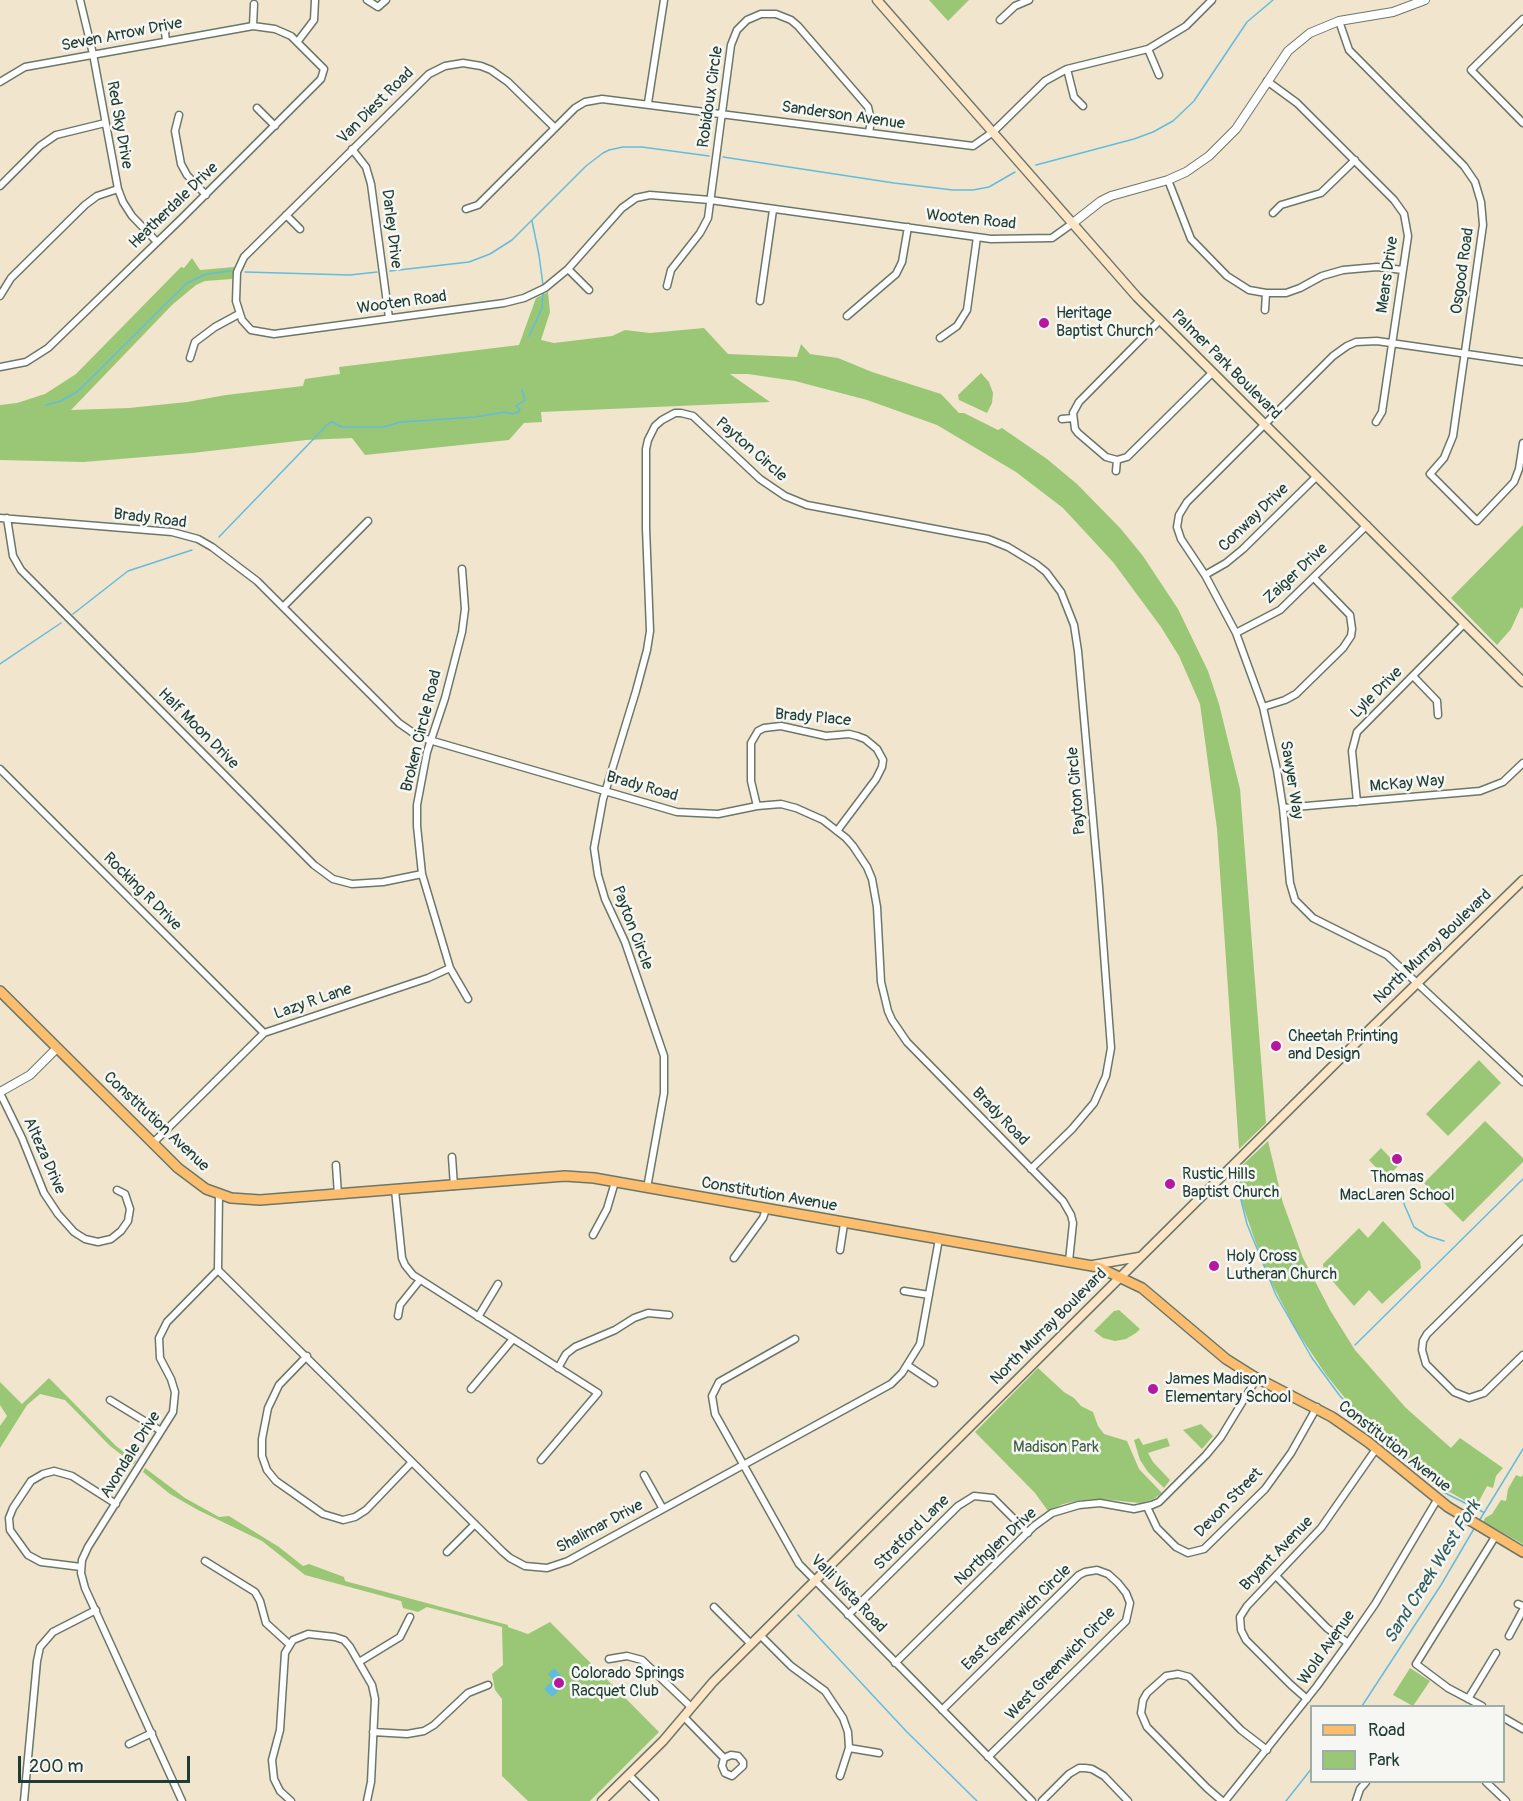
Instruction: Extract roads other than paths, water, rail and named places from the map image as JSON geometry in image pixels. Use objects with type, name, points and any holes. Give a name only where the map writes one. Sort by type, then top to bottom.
[{"type":"main road","name":"Palmer Park Boulevard","points":[[877,0],[1128,287],[1523,682]]},
{"type":"main road","name":"North Murray Boulevard","points":[[602,1801],[684,1717],[713,1682],[814,1581],[1523,880]]},
{"type":"main road","name":"Constitution Avenue","points":[[0,991],[187,1176],[206,1189],[231,1198],[260,1200],[565,1176],[594,1178],[844,1224],[1069,1261],[1120,1276],[1151,1295],[1214,1351],[1257,1378],[1317,1407],[1376,1449],[1437,1500],[1523,1552]]},
{"type":"main road","points":[[1091,1266],[1140,1257]]},
{"type":"street","name":"Red Sky Drive","points":[[80,0],[93,54],[118,189],[132,216],[157,242]]},
{"type":"street","points":[[298,41],[314,20],[315,0]]},
{"type":"street","points":[[367,0],[378,7],[386,0]]},
{"type":"street","points":[[648,103],[664,0]]},
{"type":"street","points":[[1000,20],[1015,6],[1029,0]]},
{"type":"street","name":"Sanderson Avenue","points":[[466,209],[478,205],[575,108],[591,100],[613,99],[648,103],[968,146],[978,143],[993,132],[1045,81],[1067,69],[1148,49],[1185,26],[1212,0]]},
{"type":"street","name":"Wooten Road","points":[[239,314],[251,330],[274,334],[515,301],[534,294],[568,269],[622,208],[636,198],[660,194],[977,237],[1008,240],[1046,239],[1057,236],[1093,206],[1111,196],[1168,180],[1198,165],[1219,148],[1236,129],[1278,64],[1298,42],[1310,33],[1339,21],[1393,12],[1425,0]]},
{"type":"street","points":[[253,26],[254,4]]},
{"type":"street","name":"Robidoux Circle","points":[[667,286],[671,270],[705,223],[731,45],[741,24],[760,14],[776,14],[791,20],[864,101],[870,114],[870,133]]},
{"type":"street","points":[[1523,19],[1471,70],[1523,123]]},
{"type":"street","name":"Osgood Road","points":[[1339,21],[1349,50],[1464,166],[1470,173],[1479,193],[1484,225],[1451,445],[1444,458],[1430,474],[1477,521],[1514,482],[1519,469],[1523,443]]},
{"type":"street","points":[[164,23],[166,41]]},
{"type":"street","name":"Seven Arrow Drive","points":[[0,82],[25,67],[253,26],[275,29],[298,41]]},
{"type":"street","name":"Heatherdale Drive","points":[[0,367],[26,362],[48,348],[206,195],[324,76],[322,66],[298,41]]},
{"type":"street","points":[[1148,49],[1159,75]]},
{"type":"street","name":"Van Diest Road","points":[[239,314],[236,301],[237,272],[240,263],[250,250],[422,79],[437,69],[463,63],[481,66],[500,75],[555,128]]},
{"type":"street","points":[[1067,69],[1074,97],[1083,106]]},
{"type":"street","name":"Mears Drive","points":[[1267,81],[1297,103],[1394,200],[1404,214],[1408,236],[1382,412],[1376,422]]},
{"type":"street","points":[[257,108],[275,126]]},
{"type":"street","points":[[179,115],[175,131],[183,169],[206,195]]},
{"type":"street","points":[[0,186],[40,146],[56,135],[105,123]]},
{"type":"street","name":"Darley Drive","points":[[351,149],[366,167],[372,184],[389,318]]},
{"type":"street","points":[[1273,213],[1281,205],[1321,193],[1355,160]]},
{"type":"street","points":[[1168,180],[1188,233],[1196,244],[1234,281],[1249,290],[1266,293],[1293,291],[1322,276],[1343,270],[1377,267],[1402,270]]},
{"type":"street","points":[[0,296],[11,278],[85,205],[97,196],[118,189]]},
{"type":"street","points":[[760,301],[773,210]]},
{"type":"street","points":[[286,215],[300,229]]},
{"type":"street","points":[[847,316],[896,274],[902,262],[908,227]]},
{"type":"street","points":[[585,236],[592,243]]},
{"type":"street","points":[[940,338],[957,326],[968,310],[977,237]]},
{"type":"street","points":[[568,269],[589,290]]},
{"type":"street","points":[[1265,310],[1266,293]]},
{"type":"street","points":[[190,358],[195,342],[215,327],[239,314]]},
{"type":"street","points":[[1160,320],[1079,402],[1073,413],[1075,429],[1090,444],[1106,457],[1117,460],[1132,453],[1213,372]]},
{"type":"street","name":"Sawyer Way","points":[[1523,362],[1392,343],[1356,342],[1339,351],[1187,502],[1179,515],[1178,534],[1206,575],[1236,633],[1263,707],[1273,743],[1283,808],[1290,883],[1295,900],[1313,918],[1379,949],[1523,1082]]},
{"type":"street","name":"Payton Circle","points":[[647,1188],[664,1093],[665,1066],[661,1045],[642,989],[598,875],[594,848],[595,833],[606,790],[650,638],[646,449],[650,433],[655,426],[668,416],[681,413],[693,416],[760,479],[794,501],[988,539],[1024,555],[1046,572],[1061,592],[1074,625],[1078,651],[1111,1048],[1106,1076],[1094,1103],[1072,1129],[1031,1169]]},
{"type":"street","points":[[1062,418],[1073,418]]},
{"type":"street","points":[[1116,471],[1117,460]]},
{"type":"street","name":"Conway Drive","points":[[1206,575],[1243,549],[1317,476]]},
{"type":"street","name":"Brady Road","points":[[3,518],[143,529],[198,540],[225,556],[257,581],[399,723],[419,737],[677,812],[718,814],[781,804],[796,807],[823,820],[846,838],[861,856],[872,879],[877,907],[881,982],[884,999],[892,1020],[907,1042],[1063,1201],[1071,1215],[1073,1233],[1069,1261]]},
{"type":"street","name":"Half Moon Drive","points":[[3,518],[13,556],[21,570],[314,865],[333,879],[352,884],[383,882],[422,874]]},
{"type":"street","points":[[283,607],[369,521]]},
{"type":"street","name":"Zaiger Drive","points":[[1236,633],[1280,610],[1367,525]]},
{"type":"street","name":"Broken Circle Road","points":[[462,570],[465,609],[462,632],[431,741],[417,804],[417,826],[422,874],[450,968],[468,999]]},
{"type":"street","points":[[1263,707],[1296,694],[1343,648],[1351,636],[1350,615],[1314,578]]},
{"type":"street","name":"Lyle Drive","points":[[1357,802],[1352,751],[1355,738],[1363,725],[1465,623]]},
{"type":"street","points":[[1413,676],[1437,701],[1438,715]]},
{"type":"street","name":"Brady Place","points":[[757,806],[751,781],[751,743],[758,731],[781,726],[826,736],[849,734],[857,736],[866,739],[881,754],[882,767],[876,779],[837,831]]},
{"type":"street","name":"McKay Way","points":[[1283,808],[1480,791],[1503,782],[1523,763]]},
{"type":"street","name":"Rocking R Drive","points":[[0,770],[264,1033]]},
{"type":"street","name":"Lazy R Lane","points":[[153,1143],[264,1033],[428,978],[450,968]]},
{"type":"street","points":[[0,1092],[30,1075],[57,1048]]},
{"type":"street","name":"Alteza Drive","points":[[0,1092],[44,1193],[52,1207],[74,1232],[86,1239],[98,1242],[111,1239],[122,1231],[128,1221],[130,1209],[127,1198],[117,1190]]},
{"type":"street","points":[[452,1157],[454,1186]]},
{"type":"street","points":[[336,1165],[338,1195]]},
{"type":"street","points":[[593,1235],[607,1209],[615,1182]]},
{"type":"street","points":[[395,1190],[402,1258],[408,1271],[420,1281],[598,1393],[541,1460]]},
{"type":"street","points":[[218,1270],[219,1194]]},
{"type":"street","points":[[734,1258],[763,1218],[766,1209]]},
{"type":"street","points":[[840,1250],[844,1224]]},
{"type":"street","name":"Shalimar Drive","points":[[218,1270],[510,1558],[525,1566],[547,1568],[568,1561],[744,1466],[884,1389],[896,1379],[908,1365],[920,1344],[939,1239]]},
{"type":"street","points":[[1523,1239],[1427,1334],[1422,1350],[1426,1364],[1454,1392],[1469,1398],[1484,1393],[1523,1355]]},
{"type":"street","name":"Avondale Drive","points":[[81,1567],[84,1554],[173,1412],[175,1399],[171,1379],[160,1358],[158,1344],[160,1332],[218,1270]]},
{"type":"street","points":[[398,1316],[400,1305],[420,1281]]},
{"type":"street","points":[[478,1317],[498,1284]]},
{"type":"street","points":[[904,1291],[929,1295]]},
{"type":"street","points":[[558,1368],[566,1354],[575,1347],[634,1318],[648,1313],[669,1315]]},
{"type":"street","points":[[471,1389],[513,1339]]},
{"type":"street","name":"Valli Vista Road","points":[[795,1339],[724,1379],[714,1391],[712,1402],[715,1414],[795,1557],[814,1581],[1032,1801]]},
{"type":"street","points":[[307,1356],[279,1385],[268,1408],[262,1456],[267,1470],[276,1481],[323,1514],[343,1520],[361,1514],[412,1462]]},
{"type":"street","points":[[908,1365],[934,1383]]},
{"type":"street","points":[[1147,1507],[1164,1497],[1206,1455],[1227,1428],[1257,1378]]},
{"type":"street","points":[[110,1400],[161,1431]]},
{"type":"street","name":"Devon Street","points":[[1147,1507],[1156,1528],[1176,1547],[1188,1553],[1204,1550],[1265,1489],[1291,1453],[1317,1407]]},
{"type":"street","name":"Bryant Avenue","points":[[1307,1699],[1246,1640],[1241,1630],[1240,1617],[1321,1528],[1376,1449]]},
{"type":"street","points":[[116,1504],[72,1476],[54,1471],[43,1474],[32,1481],[13,1508],[9,1518],[10,1530],[28,1555],[41,1562],[81,1567],[82,1580],[182,1801]]},
{"type":"street","points":[[644,1475],[663,1509]]},
{"type":"street","name":"Stratford Lane","points":[[848,1615],[958,1506],[974,1496],[993,1498],[1028,1533]]},
{"type":"street","name":"Wold Avenue","points":[[1224,1801],[1307,1699],[1348,1643],[1375,1604],[1437,1500]]},
{"type":"street","name":"Northglen Drive","points":[[895,1663],[1028,1533],[1052,1513],[1079,1504],[1100,1503],[1134,1509],[1147,1507]]},
{"type":"street","points":[[447,1552],[475,1524]]},
{"type":"street","points":[[1478,1705],[1448,1688],[1416,1664],[1492,1535]]},
{"type":"street","points":[[205,1561],[255,1592],[267,1623],[289,1644]]},
{"type":"street","name":"East Greenwich Circle","points":[[942,1710],[1079,1575],[1097,1570],[1118,1583]]},
{"type":"street","points":[[1276,1576],[1327,1628],[1348,1643]]},
{"type":"street","name":"West Greenwich Circle","points":[[988,1757],[1126,1621],[1130,1603],[1118,1583]]},
{"type":"street","points":[[714,1607],[751,1644]]},
{"type":"street","points":[[1509,1636],[1521,1619],[1521,1607]]},
{"type":"street","points":[[24,1801],[40,1647],[53,1632],[96,1610]]},
{"type":"street","points":[[359,1662],[400,1637],[410,1617]]},
{"type":"street","points":[[291,1801],[277,1785],[272,1767],[280,1730],[284,1659],[289,1644],[298,1637],[308,1634],[335,1637],[347,1644],[374,1689],[371,1782],[367,1801]]},
{"type":"street","points":[[760,1635],[791,1666],[829,1695],[846,1726],[849,1748],[840,1776]]},
{"type":"street","points":[[1468,1699],[1496,1653]]},
{"type":"street","points":[[609,1659],[627,1656],[642,1660],[691,1707]]},
{"type":"street","points":[[1224,1801],[1207,1788],[1147,1727],[1141,1713],[1143,1700],[1147,1693],[1166,1676],[1178,1674],[1189,1677],[1241,1730],[1266,1750]]},
{"type":"street","points":[[373,1732],[407,1734],[424,1731],[434,1725],[468,1693],[488,1685]]},
{"type":"street","points":[[684,1717],[724,1758]]},
{"type":"street","points":[[1505,1719],[1522,1726]]},
{"type":"street","points":[[129,1744],[152,1733]]},
{"type":"street","points":[[849,1748],[879,1753]]},
{"type":"street","points":[[1042,1801],[1069,1774],[1085,1768],[1104,1776],[1128,1801]]},
{"type":"street","points":[[629,1774],[655,1801]]},
{"type":"street","points":[[1356,1801],[1360,1789],[1365,1783]]},
{"type":"street","points":[[1487,1783],[1506,1801]]},
{"type":"water","points":[[554,1668],[567,1682],[552,1697],[544,1689],[553,1680],[548,1674]]},
{"type":"waterway","points":[[1036,165],[1134,139],[1173,121],[1194,101],[1247,22],[1273,0]]},
{"type":"waterway","points":[[390,271],[469,262],[490,254],[512,240],[586,166],[609,150],[642,147],[709,156]]},
{"type":"waterway","points":[[723,157],[953,190],[989,187],[1015,172]]},
{"type":"waterway","points":[[532,221],[543,285]]},
{"type":"waterway","points":[[46,405],[61,401],[78,391],[187,283],[206,274],[231,271]]},
{"type":"waterway","points":[[245,272],[350,275],[377,272]]},
{"type":"waterway","points":[[529,336],[542,308],[543,292]]},
{"type":"waterway","points":[[219,537],[329,423],[332,422],[342,427],[384,427],[401,422],[475,417],[505,412],[512,414],[518,412],[520,409],[516,406],[525,400],[522,390]]},
{"type":"waterway","points":[[73,614],[128,571],[192,550]]},
{"type":"waterway","points":[[0,664],[61,623]]},
{"type":"waterway","points":[[1355,1345],[1523,1179]]},
{"type":"waterway","points":[[1236,1180],[1247,1224],[1276,1295],[1312,1358],[1340,1396],[1381,1439],[1443,1492],[1483,1512]]},
{"type":"waterway","points":[[1405,1193],[1404,1204],[1414,1227],[1428,1236],[1444,1241]]},
{"type":"waterway","name":"Sand Creek West Fork","points":[[1479,1521],[1523,1449]]},
{"type":"waterway","name":"Sand Creek West Fork","points":[[1363,1705],[1441,1585],[1475,1527]]},
{"type":"waterway","points":[[798,1615],[906,1731],[977,1801]]},
{"type":"waterway","name":"Sand Creek West Fork","points":[[1286,1801],[1310,1771]]},
{"type":"place","name":"Heritage Baptist Church","points":[[1044,323]]},
{"type":"place","name":"Cheetah Printing and Design","points":[[1276,1046]]},
{"type":"place","name":"Thomas MacLaren School","points":[[1397,1159]]},
{"type":"place","name":"Rustic Hills Baptist Church","points":[[1170,1184]]},
{"type":"place","name":"Holy Cross Lutheran Church","points":[[1214,1266]]},
{"type":"place","name":"James Madison Elementary School","points":[[1153,1389]]},
{"type":"place","name":"Colorado Springs Racquet Club","points":[[559,1683]]},
{"type":"park label","name":"Madison Park","points":[[1056,1448]]}]
